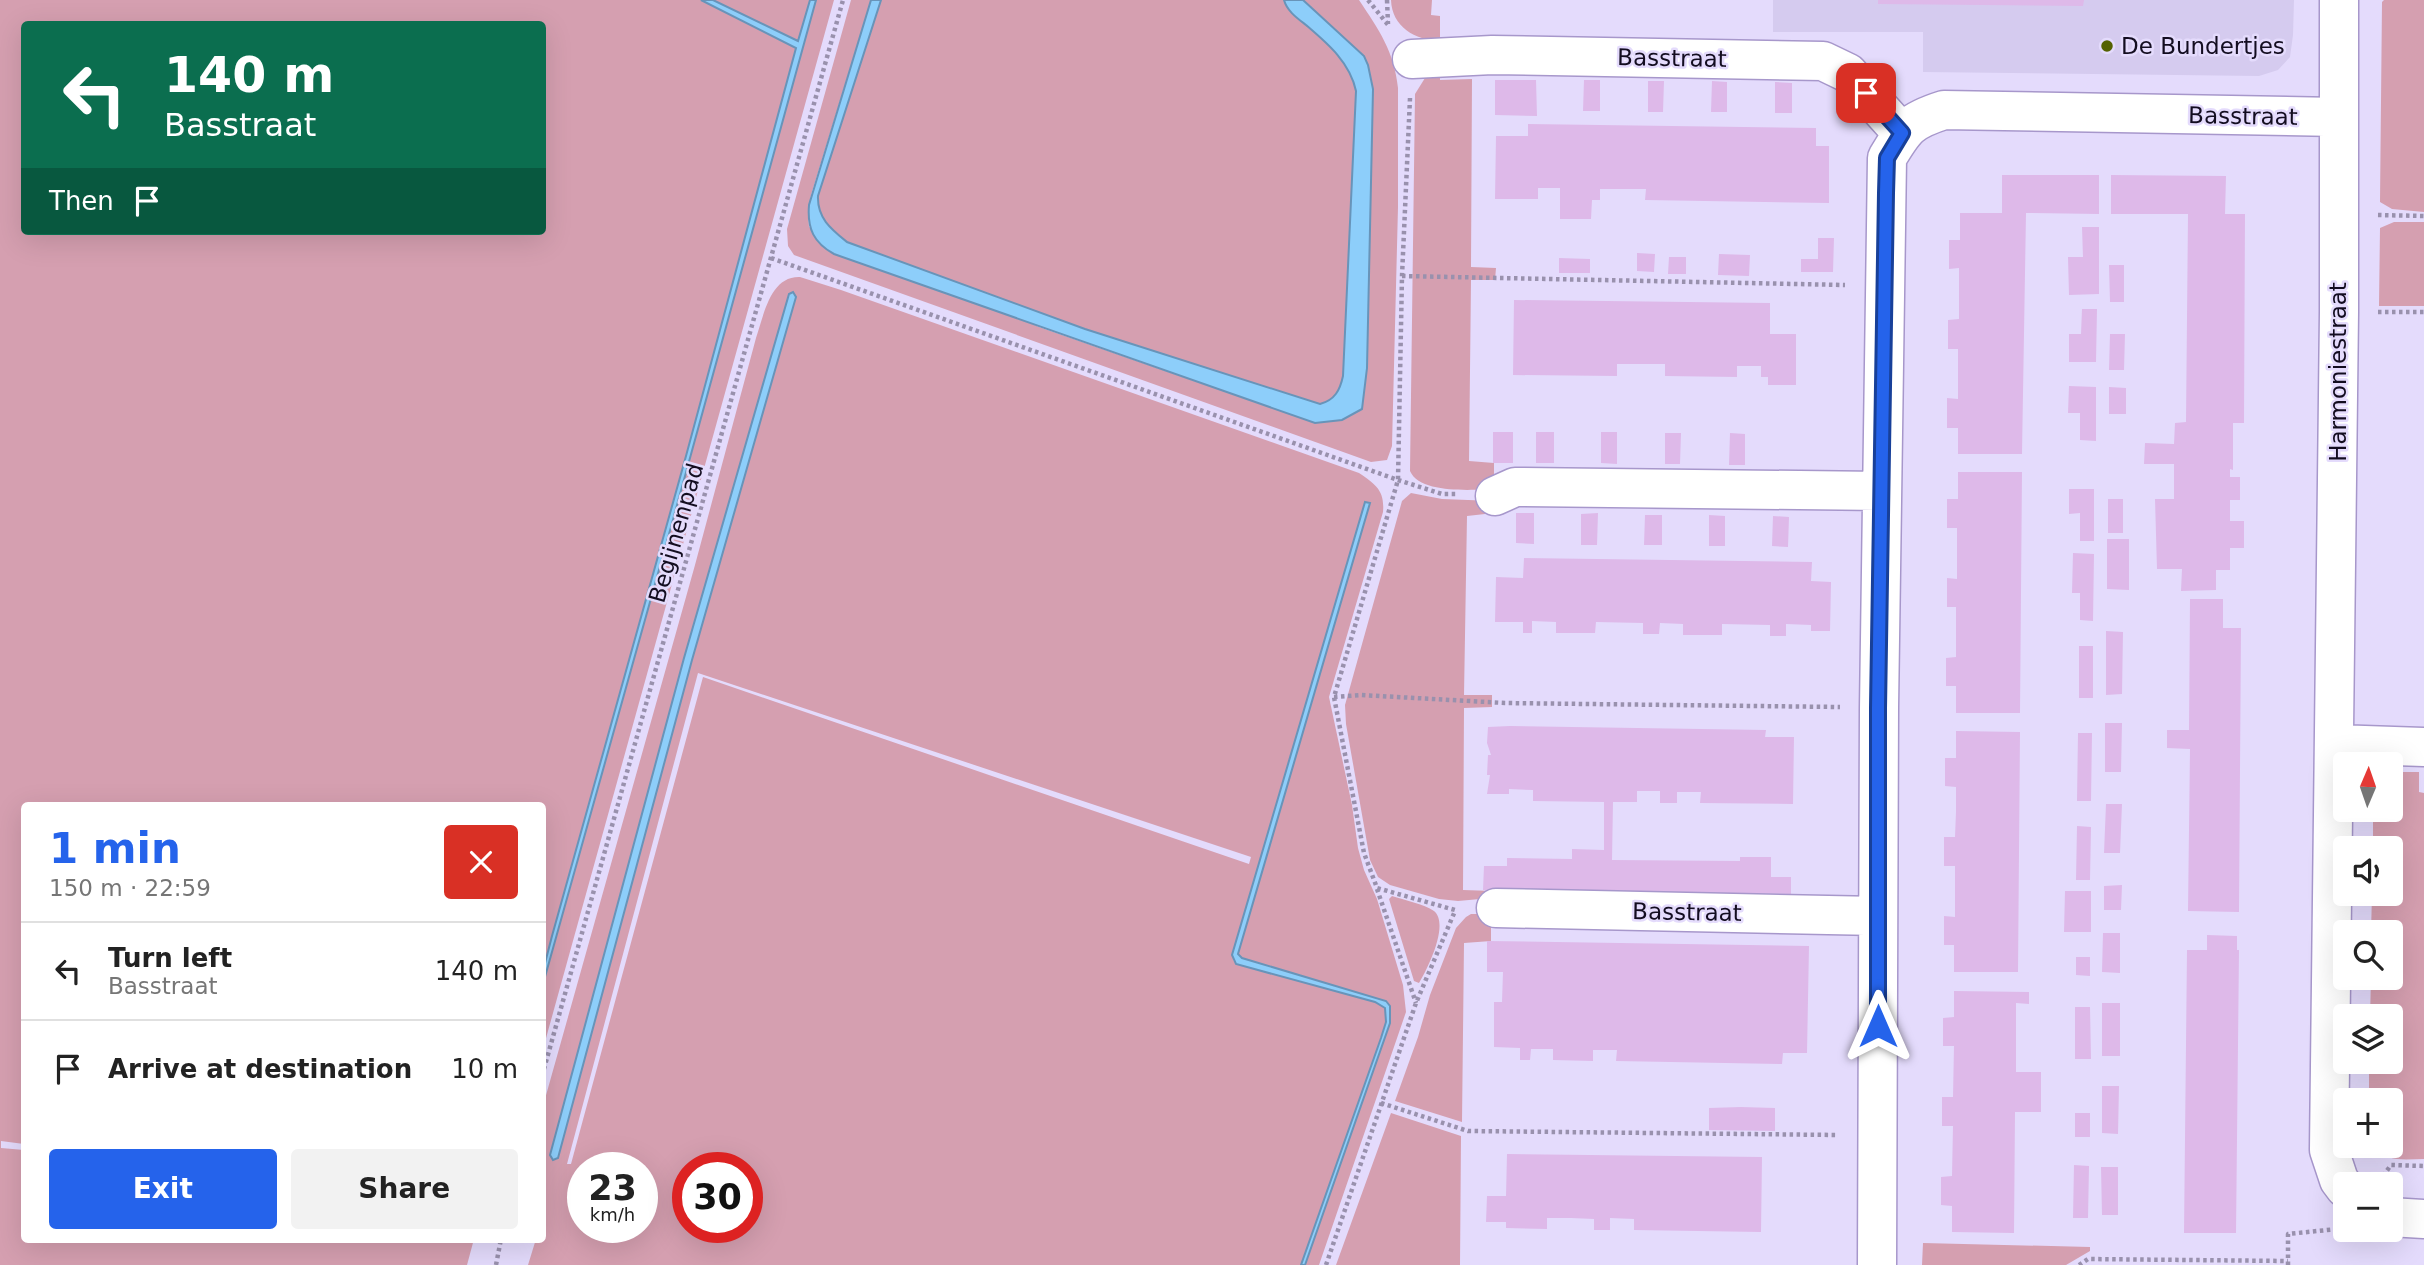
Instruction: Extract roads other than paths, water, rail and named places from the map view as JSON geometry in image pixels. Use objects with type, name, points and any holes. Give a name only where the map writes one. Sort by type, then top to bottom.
[{"type":"street","name":"Harmoniestraat","points":[[2336,1172],[2329,1150],[2335,744],[2339,0]]},
{"type":"street","name":"Basstraat","points":[[1412,59],[1492,55],[1823,61],[1848,73],[1902,133],[1920,118],[1944,110],[2339,117]]},
{"type":"street","points":[[1877,1265],[1878,708],[1887,158],[1902,133]]},
{"type":"street","points":[[1495,496],[1515,487],[1882,491]]},
{"type":"street","points":[[2335,744],[2424,747]]},
{"type":"street","name":"Basstraat","points":[[1496,908],[1878,916]]},
{"type":"street","points":[[2403,1218],[2424,1219]]},
{"type":"water","points":[[701,0],[713,0],[798,41],[810,0],[816,0],[546,973],[546,959],[552,936],[796,48]]},
{"type":"water","points":[[871,0],[881,0],[818,196],[820,211],[826,222],[847,242],[1085,329],[1320,404],[1336,394],[1343,376],[1356,91],[1349,71],[1337,54],[1287,8],[1284,0],[1303,0],[1364,56],[1373,89],[1367,368],[1362,409],[1342,420],[1315,423],[834,254],[821,245],[811,228],[809,205]]},
{"type":"water","points":[[793,292],[796,297],[692,660],[558,1158],[553,1160],[550,1155],[684,658],[789,294]]},
{"type":"water","points":[[1365,502],[1370,503],[1238,954],[1242,958],[1386,1001],[1390,1006],[1390,1023],[1305,1265],[1301,1265],[1381,1038],[1386,1022],[1385,1008],[1375,1002],[1236,964],[1232,955]]},
{"type":"place","name":"De Bundertjes","points":[[2107,46]]}]
